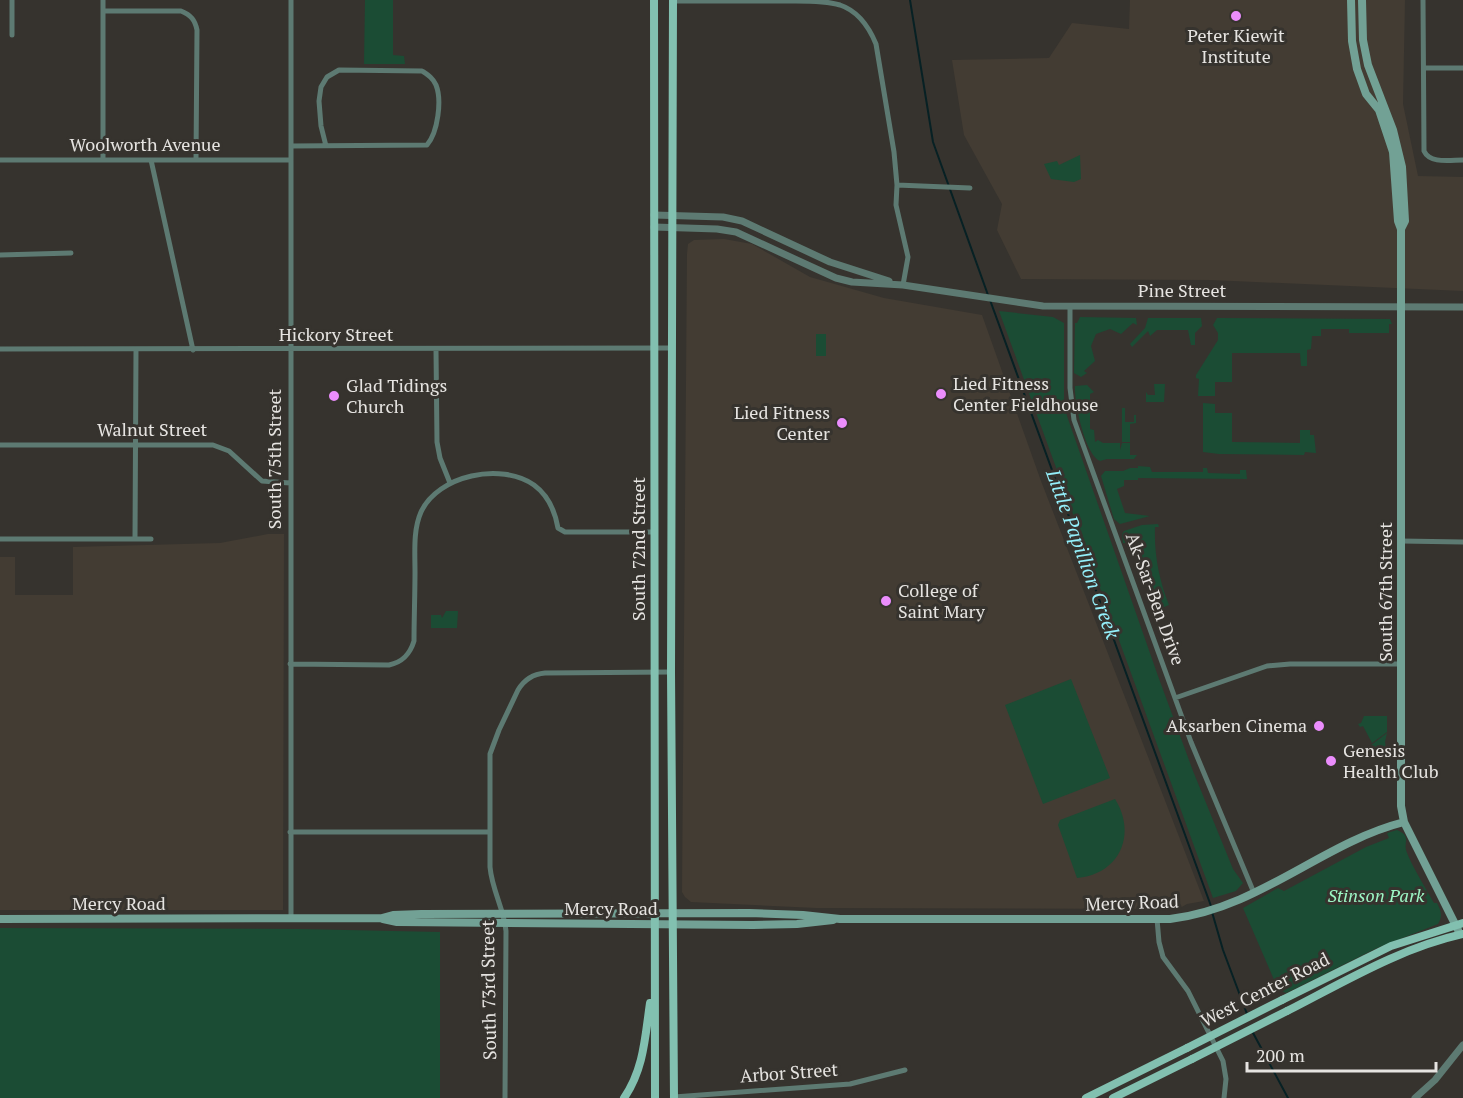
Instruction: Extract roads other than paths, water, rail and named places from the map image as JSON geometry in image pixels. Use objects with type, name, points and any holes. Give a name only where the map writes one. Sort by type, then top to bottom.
[{"type":"main road","name":"South 72nd Street","points":[[654,0],[656,1098]]},
{"type":"main road","name":"South 72nd Street","points":[[673,0],[671,672],[674,1097]]},
{"type":"main road","name":"South 67th Street","points":[[1351,0],[1354,55],[1366,94],[1379,110],[1390,139],[1394,161],[1398,221],[1401,230],[1401,795],[1404,822],[1460,924],[1462,937]]},
{"type":"main road","name":"South 67th Street","points":[[1362,0],[1363,40],[1367,59],[1393,130],[1402,167],[1405,221],[1401,230]]},
{"type":"main road","name":"Mercy Road","points":[[0,919],[382,918],[397,922],[654,913],[775,913],[840,919],[1157,919],[1187,917],[1236,901],[1365,836],[1404,822]]},
{"type":"main road","name":"Mercy Road","points":[[504,918],[654,924],[797,924],[840,919]]},
{"type":"main road","name":"West Center Road","points":[[1086,1098],[1391,946],[1460,924]]},
{"type":"main road","name":"West Center Road","points":[[1113,1098],[1393,958],[1462,937]]},
{"type":"main road","points":[[624,1098],[642,1062],[654,973]]},
{"type":"street","points":[[12,0],[12,35]]},
{"type":"street","points":[[103,0],[103,160]]},
{"type":"street","name":"South 75th Street","points":[[291,0],[291,919]]},
{"type":"street","points":[[673,0],[830,2],[841,5],[862,20],[871,31],[876,44],[894,152],[896,205],[908,257],[903,285]]},
{"type":"street","points":[[1424,0],[1424,151],[1426,156],[1432,160],[1463,160]]},
{"type":"street","points":[[103,11],[178,11],[191,17],[196,30],[196,160]]},
{"type":"street","points":[[1424,68],[1463,68]]},
{"type":"street","points":[[291,146],[326,146],[427,145],[433,138],[438,119],[437,87],[431,77],[422,71],[339,70],[327,77],[321,87],[319,100],[321,126],[326,146]]},
{"type":"street","name":"Woolworth Avenue","points":[[0,160],[291,160]]},
{"type":"street","points":[[151,160],[192,350]]},
{"type":"street","points":[[897,185],[970,188]]},
{"type":"street","name":"Pine Street","points":[[654,215],[723,217],[742,221],[840,266],[903,285]]},
{"type":"street","name":"Pine Street","points":[[654,227],[736,231],[836,278],[852,282],[903,285],[1019,303],[1070,306],[1463,307]]},
{"type":"street","points":[[0,255],[71,254]]},
{"type":"street","name":"Ak-Sar-Ben Drive","points":[[1070,306],[1070,388],[1074,420],[1192,746],[1254,893]]},
{"type":"street","name":"Hickory Street","points":[[0,349],[672,348]]},
{"type":"street","points":[[135,539],[136,350]]},
{"type":"street","points":[[436,350],[436,442],[450,483]]},
{"type":"street","name":"Walnut Street","points":[[0,445],[217,446],[229,451],[262,481],[290,483]]},
{"type":"street","points":[[290,664],[389,665],[406,657],[414,641],[417,523],[421,511],[430,499],[457,479],[477,475],[503,475],[523,479],[546,496],[553,508],[558,528],[565,532],[656,532]]},
{"type":"street","points":[[0,539],[152,539]]},
{"type":"street","points":[[1401,541],[1463,542]]},
{"type":"street","points":[[1174,698],[1267,666],[1401,664]]},
{"type":"street","points":[[656,672],[671,672]]},
{"type":"street","name":"South 73rd Street","points":[[505,1098],[504,918],[491,877],[492,747],[518,690],[529,678],[545,673],[656,672]]},
{"type":"street","points":[[290,832],[490,832]]},
{"type":"street","points":[[1157,919],[1158,939],[1163,957],[1188,991],[1223,1061],[1226,1076],[1224,1098]]},
{"type":"street","points":[[1415,1098],[1435,1080],[1463,1045]]},
{"type":"street","name":"Arbor Street","points":[[674,1097],[850,1084],[905,1070]]},
{"type":"waterway","name":"Little Papillion Creek","points":[[910,0],[933,142],[988,295]]},
{"type":"waterway","name":"Little Papillion Creek","points":[[990,300],[1211,906]]},
{"type":"waterway","name":"Little Papillion Creek","points":[[1212,912],[1223,950],[1247,1014]]},
{"type":"waterway","name":"Little Papillion Creek","points":[[1252,1031],[1288,1098]]},
{"type":"place","name":"Peter Kiewit Institute","points":[[1236,16]]},
{"type":"place","name":"Lied Fitness Center Fieldhouse","points":[[941,394]]},
{"type":"place","name":"Glad Tidings Church","points":[[334,396]]},
{"type":"place","name":"Lied Fitness Center","points":[[842,423]]},
{"type":"place","name":"College of Saint Mary","points":[[886,601]]},
{"type":"place","name":"Aksarben Cinema","points":[[1319,726]]},
{"type":"place","name":"Genesis Health Club","points":[[1331,761]]},
{"type":"park label","name":"Stinson Park","points":[[1376,896]]}]
